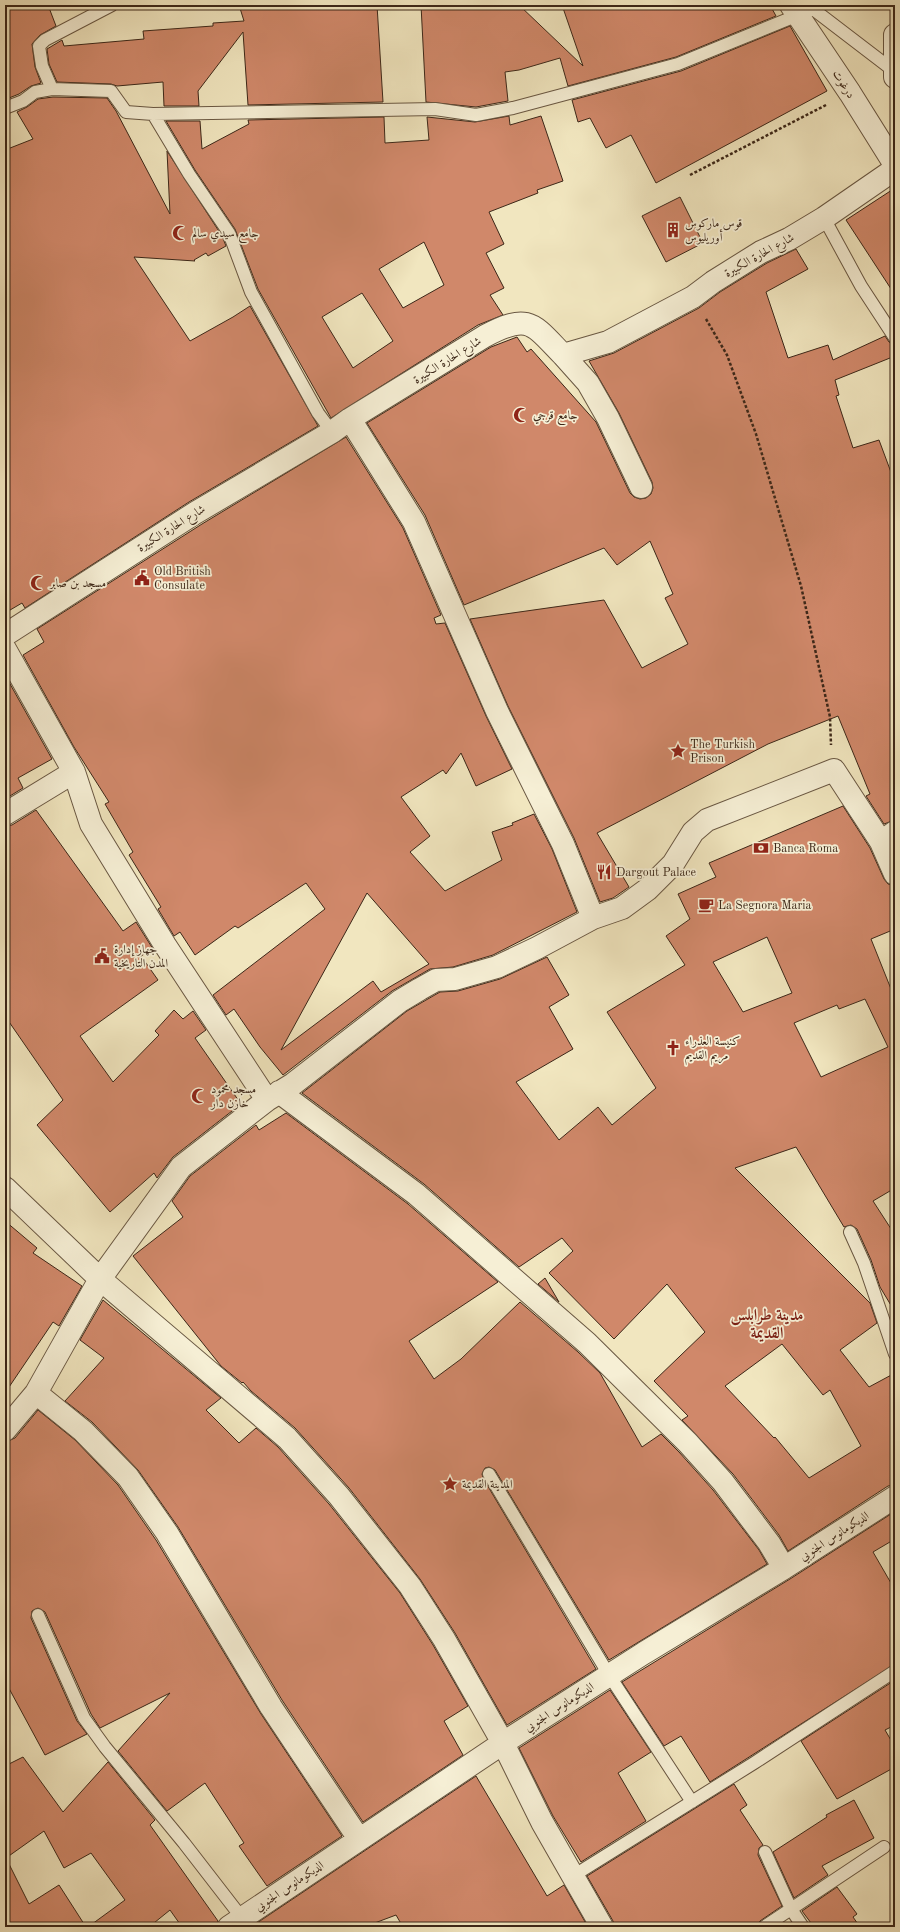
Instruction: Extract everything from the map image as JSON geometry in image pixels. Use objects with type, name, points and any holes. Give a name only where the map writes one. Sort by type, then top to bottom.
[{"type":"street","name":"درغوت","points":[[794,10],[850,93],[895,166]]},
{"type":"street","points":[[894,74],[895,36]]},
{"type":"street","name":"شارع الحارة الكبيرة","points":[[5,635],[195,513],[332,432],[502,327],[521,322],[538,329],[564,355],[608,342],[693,297],[713,282],[755,256],[789,239],[824,218],[895,169]]},
{"type":"street","points":[[564,355],[588,383],[608,418],[641,487]]},
{"type":"street","points":[[350,420],[414,522],[497,711],[564,844],[593,918]]},
{"type":"street","points":[[5,649],[74,772],[91,824],[166,945],[273,1096],[416,1194],[587,1343],[683,1437],[718,1476],[769,1543],[784,1568]]},
{"type":"street","points":[[5,1430],[36,1393],[100,1279],[180,1167],[273,1096],[293,1084],[400,1001],[436,980],[455,978],[497,967],[537,948],[593,918],[622,908],[648,889],[673,864],[693,832],[707,820],[834,770],[888,837],[895,874]]},
{"type":"street","points":[[5,814],[74,772]]},
{"type":"street","points":[[5,1188],[100,1279],[287,1438],[339,1496],[410,1586],[444,1639],[503,1743],[542,1822],[602,1927]]},
{"type":"street","points":[[36,1393],[83,1430],[128,1477],[167,1533],[275,1714],[359,1839]]},
{"type":"street","name":"الديكومانوس الجنوبي","points":[[236,1923],[503,1743],[609,1675],[784,1568],[895,1497]]},
{"type":"lane","points":[[52,89],[42,66],[39,46],[45,40],[112,5]]},
{"type":"lane","points":[[5,108],[23,101],[35,92],[52,89],[111,91],[126,112],[153,114],[435,109],[476,115],[513,108],[678,64],[794,10],[812,9],[894,74]]},
{"type":"lane","points":[[153,114],[189,174],[229,233],[251,292],[318,413],[332,432]]},
{"type":"lane","points":[[824,218],[861,286],[895,338]]},
{"type":"lane","points":[[850,1232],[864,1263],[895,1354]]},
{"type":"lane","points":[[489,1474],[609,1675],[692,1802]]},
{"type":"lane","points":[[38,1615],[84,1718],[105,1747],[184,1843],[236,1923]]},
{"type":"lane","points":[[573,1876],[692,1802],[895,1670]]},
{"type":"lane","points":[[764,1927],[884,1847]]},
{"type":"lane","points":[[765,1852],[791,1909],[803,1927]]},
{"type":"path","points":[[690,175],[850,93]]},
{"type":"path","points":[[693,297],[727,355],[756,434],[803,594],[830,717],[834,770]]},
{"type":"building","points":[[5,5],[48,5],[56,26],[40,35],[32,44],[35,67],[41,83],[31,86],[19,94],[9,98],[5,92]]},
{"type":"building","points":[[239,5],[377,5],[383,102],[248,105],[243,32],[198,91],[199,106],[164,106],[163,82],[117,86],[111,84],[57,82],[49,64],[47,49],[62,40],[64,46],[144,39],[143,31],[213,26],[213,23],[244,21]]},
{"type":"building","points":[[421,5],[519,5],[583,66],[562,5],[770,5],[776,16],[676,57],[568,86],[560,58],[519,70],[505,72],[508,101],[476,107],[426,102]]},
{"type":"building","points":[[790,26],[827,91],[656,183],[631,135],[606,148],[590,118],[578,122],[572,100],[681,71]]},
{"type":"building","points":[[53,97],[107,98],[116,111],[170,214],[167,151],[222,236],[226,246],[208,256],[206,253],[194,260],[195,261],[134,257],[190,341],[250,306],[318,426],[189,502],[25,608],[22,603],[5,613],[5,150],[33,139],[17,112],[38,99]]},
{"type":"building","points":[[509,116],[510,125],[541,116],[563,181],[537,190],[538,193],[489,212],[504,244],[486,253],[504,288],[490,295],[503,315],[478,325],[331,418],[258,289],[235,229],[195,170],[166,121],[200,121],[202,149],[249,124],[248,120],[384,117],[385,143],[429,140],[427,117],[475,122]],"holes":[[[424,242],[444,285],[403,308],[379,269]],[[362,293],[393,341],[353,368],[322,317]]]},
{"type":"building","points":[[895,188],[895,295],[846,220]]},
{"type":"building","name":"قوس ماركوس أوريليوس","points":[[680,197],[703,243],[666,262],[642,216]]},
{"type":"building","points":[[796,249],[808,269],[766,292],[788,358],[828,345],[833,360],[885,336],[889,342],[895,345],[895,356],[835,380],[839,395],[836,396],[853,448],[879,440],[895,483],[895,820],[884,824],[866,796],[870,794],[838,716],[768,744],[597,833],[629,887],[613,898],[600,902],[574,838],[508,706],[470,619],[604,600],[642,668],[688,644],[665,598],[673,594],[650,541],[617,565],[604,548],[464,605],[425,515],[367,423],[491,347],[517,337],[527,352],[531,349],[596,422],[630,493],[634,497],[640,499],[646,498],[651,494],[653,488],[652,482],[619,413],[589,361],[614,353],[699,308],[720,292],[767,263]]},
{"type":"building","points":[[346,437],[403,528],[441,615],[434,618],[436,624],[445,623],[486,716],[512,769],[476,786],[461,753],[446,774],[443,770],[401,797],[430,836],[410,852],[445,891],[502,860],[492,832],[513,825],[512,823],[534,814],[552,849],[577,912],[493,955],[453,967],[430,969],[392,991],[283,1075],[260,1047],[234,1009],[226,1015],[213,995],[325,909],[306,883],[238,928],[235,926],[195,955],[180,932],[174,936],[158,909],[161,907],[129,855],[133,852],[105,804],[109,802],[74,747],[23,655],[44,642],[37,629],[202,524]],"holes":[[[367,893],[429,964],[381,992],[373,981],[281,1050]]]},
{"type":"building","points":[[5,675],[52,759],[18,778],[23,788],[5,799]]},
{"type":"building","points":[[843,806],[870,848],[884,879],[888,884],[895,886],[895,929],[871,939],[895,999],[895,1188],[873,1201],[895,1235],[895,1312],[880,1287],[871,1260],[857,1229],[851,1225],[844,1227],[796,1147],[735,1168],[870,1303],[877,1323],[840,1350],[869,1387],[895,1373],[895,1485],[888,1486],[788,1551],[779,1535],[733,1474],[682,1420],[688,1416],[654,1381],[705,1332],[667,1284],[614,1339],[549,1273],[573,1251],[562,1238],[519,1267],[424,1184],[302,1093],[407,1011],[440,992],[458,991],[500,979],[547,957],[569,995],[549,1007],[573,1049],[516,1082],[559,1140],[598,1107],[612,1125],[656,1088],[607,1012],[685,965],[666,936],[690,919],[678,894],[716,877],[709,863]],"holes":[[[767,937],[792,993],[743,1012],[713,962]],[[865,999],[888,1047],[821,1077],[794,1023],[837,1005],[839,1009]],[[782,1344],[823,1395],[830,1390],[861,1446],[809,1478],[775,1437],[774,1438],[725,1386]]]},
{"type":"building","points":[[36,810],[123,931],[136,922],[153,949],[141,956],[158,980],[80,1036],[113,1082],[159,1035],[155,1031],[174,1010],[183,1019],[193,1011],[206,1030],[195,1038],[241,1104],[173,1157],[157,1178],[154,1173],[110,1212],[37,1125],[63,1100],[5,1016],[5,826],[12,825]]},
{"type":"building","points":[[286,1113],[408,1204],[498,1282],[409,1341],[434,1379],[461,1359],[520,1302],[600,1373],[642,1447],[661,1434],[679,1452],[713,1490],[759,1550],[767,1564],[609,1660],[495,1470],[489,1467],[485,1468],[482,1474],[483,1478],[596,1669],[507,1725],[455,1633],[420,1579],[349,1488],[295,1428],[251,1391],[243,1382],[242,1383],[221,1366],[133,1256],[183,1217],[172,1201],[190,1176],[256,1125],[259,1130]]},
{"type":"building","points":[[5,1221],[37,1248],[33,1253],[82,1286],[59,1326],[53,1322],[5,1393]]},
{"type":"building","points":[[545,1278],[559,1302],[538,1284]]},
{"type":"building","points":[[103,1300],[221,1398],[206,1410],[239,1443],[256,1428],[278,1447],[329,1504],[400,1593],[433,1645],[468,1706],[444,1721],[463,1755],[363,1822],[282,1700],[178,1527],[138,1470],[92,1422],[65,1401],[104,1358],[80,1340]]},
{"type":"building","points":[[38,1410],[75,1440],[118,1485],[156,1540],[261,1714],[342,1836],[267,1886],[239,1846],[244,1843],[205,1783],[167,1811],[118,1751],[170,1693],[100,1728],[91,1714],[45,1612],[38,1608],[32,1611],[31,1618],[77,1721],[87,1734],[45,1755],[5,1681],[5,1442],[15,1438]]},
{"type":"building","points":[[891,1514],[895,1521],[895,1539],[873,1552],[895,1590],[895,1664],[710,1782],[681,1736],[664,1746],[622,1682],[790,1579]]},
{"type":"building","points":[[895,1680],[895,1725],[885,1730],[895,1747],[895,1767],[837,1799],[801,1741]]},
{"type":"building","points":[[610,1690],[651,1752],[618,1773],[646,1821],[581,1862],[553,1816],[519,1748]]},
{"type":"building","points":[[23,1757],[63,1812],[108,1762],[155,1820],[150,1825],[218,1921],[217,1927],[182,1927],[170,1910],[149,1927],[88,1927],[125,1900],[91,1853],[64,1868],[44,1831],[6,1858],[29,1904],[59,1885],[86,1927],[5,1927],[5,1919],[8,1917],[5,1912],[5,1766]]},
{"type":"building","points":[[476,1776],[547,1896],[564,1885],[588,1927],[403,1927],[396,1915],[364,1927],[251,1927]]},
{"type":"building","points":[[734,1784],[747,1805],[740,1810],[763,1845],[759,1848],[758,1855],[782,1906],[760,1921],[757,1927],[614,1927],[613,1921],[587,1876]]},
{"type":"building","points":[[854,1800],[874,1838],[822,1866],[828,1875],[794,1898],[773,1852],[827,1817],[826,1815]]},
{"type":"building","points":[[837,1887],[857,1914],[853,1917],[860,1927],[814,1927],[802,1911]]},
{"type":"place","name":"قوس ماركوس أوريليوس","points":[[673,230]]},
{"type":"place","name":"جامع سيدي سالم","points":[[180,233]]},
{"type":"place","name":"جامع قرجي","points":[[521,415]]},
{"type":"place","name":"Old British Consulate","points":[[142,578]]},
{"type":"place","name":"مسجد بن صابر","points":[[38,583]]},
{"type":"place","name":"The Turkish Prison","points":[[678,751]]},
{"type":"place","name":"Banca Roma","points":[[761,848]]},
{"type":"place","name":"Dargout Palace","points":[[604,872]]},
{"type":"place","name":"La Segnora Maria","points":[[706,905]]},
{"type":"place","name":"جهاز إدارة المدن التاريخية","points":[[102,956]]},
{"type":"place","name":"كنيسة العذراء مريم القديم","points":[[673,1048]]},
{"type":"place","name":"مسجد محمود خازن دار","points":[[199,1096]]},
{"type":"place","name":"المدينة القديمة","points":[[450,1484]]},
{"type":"district","name":"مدينة طرابلس القديمة","points":[[767,1323]]}]
